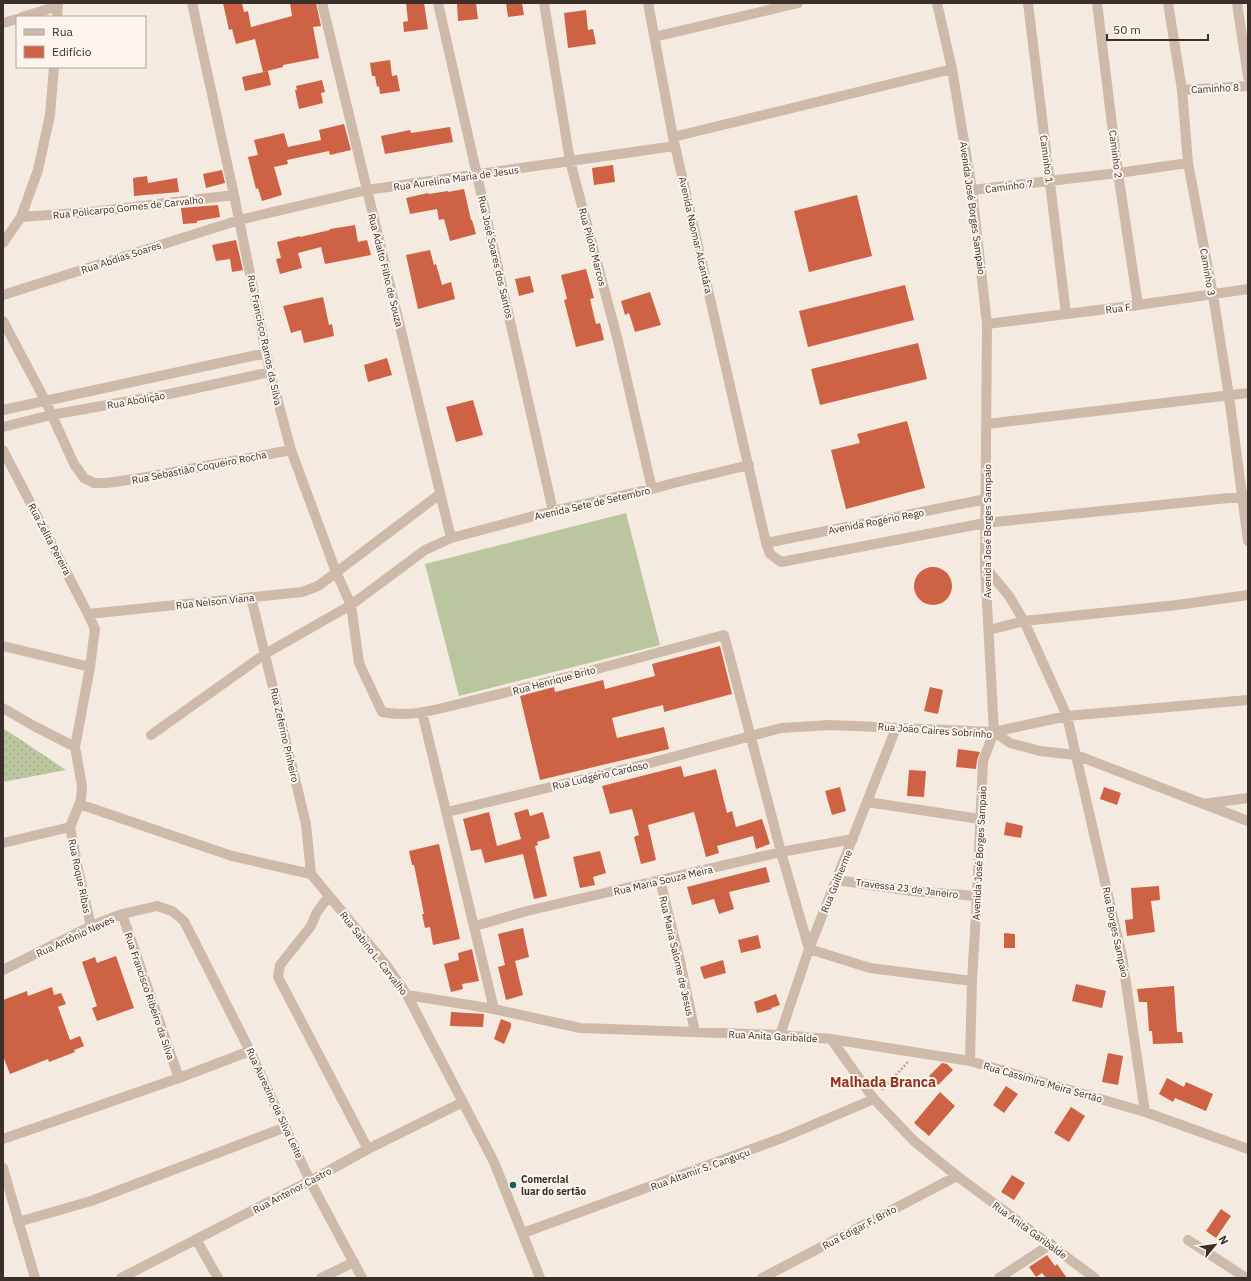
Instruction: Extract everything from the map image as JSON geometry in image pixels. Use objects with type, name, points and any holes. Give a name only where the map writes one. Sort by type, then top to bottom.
[{"type":"street","name":"Rua Francisco Ramos da Silva","points":[[192,3],[240,220],[270,372],[291,450],[336,572],[351,605],[359,663],[382,712]]},
{"type":"street","name":"Rua Adalto Filho de Souza","points":[[322,3],[451,538]]},
{"type":"street","name":"Rua José Soares dos Santos","points":[[438,3],[553,511]]},
{"type":"street","name":"Rua Piloto Marcos","points":[[544,3],[570,161],[618,341],[652,489]]},
{"type":"street","name":"Avenida Naomar Alcantâra","points":[[648,3],[674,142],[749,465]]},
{"type":"street","points":[[654,37],[798,3]]},
{"type":"street","name":"Avenida José Borges Sampaio","points":[[937,3],[952,69],[972,190],[988,324],[988,424],[985,567],[994,732],[983,761],[972,981],[970,1061]]},
{"type":"street","name":"Caminho 1","points":[[1028,3],[1066,314]]},
{"type":"street","name":"Caminho 2","points":[[1097,3],[1118,173],[1138,305]]},
{"type":"street","name":"Caminho 3","points":[[1168,3],[1182,90],[1188,163],[1213,295],[1245,496],[1248,541]]},
{"type":"street","points":[[1237,3],[1243,13],[1248,77]]},
{"type":"street","points":[[25,16],[58,5],[57,16]]},
{"type":"street","points":[[3,23],[16,19]]},
{"type":"street","points":[[3,243],[21,217],[38,170],[50,115],[54,68]]},
{"type":"street","name":"Rua Aurelina Maria de Jesus","points":[[240,220],[367,190],[570,161],[674,142],[952,69]]},
{"type":"street","name":"Caminho 8","points":[[1182,90],[1248,86]]},
{"type":"street","name":"Caminho 7","points":[[972,190],[1118,173],[1188,163]]},
{"type":"street","name":"Rua Policarpo Gomes de Carvalho","points":[[21,217],[91,212],[234,195]]},
{"type":"street","name":"Rua Abdias Soares","points":[[3,295],[240,220]]},
{"type":"street","name":"Rua F","points":[[988,324],[1213,295],[1248,289]]},
{"type":"street","points":[[3,321],[52,415]]},
{"type":"street","name":"Rua Abolição","points":[[3,410],[266,353]]},
{"type":"street","name":"Rua Abolição","points":[[3,426],[52,415],[174,393],[270,372]]},
{"type":"street","points":[[988,424],[1248,393]]},
{"type":"street","name":"Rua Sebastião Coqueiro Rocha","points":[[52,415],[74,464],[84,478],[94,483],[107,483],[141,478],[291,450]]},
{"type":"street","name":"Rua Zelita Pereira","points":[[3,450],[95,629],[90,667]]},
{"type":"street","points":[[749,465],[766,543],[770,554],[781,562],[985,523],[1245,496]]},
{"type":"street","name":"Avenida Sete de Setembro","points":[[151,735],[265,654],[351,605],[425,550],[451,538],[553,511],[652,489],[674,482],[749,465]]},
{"type":"street","name":"Rua Nelson Viana","points":[[88,614],[302,592],[318,586],[440,494]]},
{"type":"street","name":"Avenida Rogério Rego","points":[[766,543],[986,499]]},
{"type":"street","name":"Rua Borges Sampaio","points":[[985,567],[1009,596],[1024,621],[1068,716],[1122,956],[1145,1112]]},
{"type":"street","points":[[988,630],[1024,621],[1177,605],[1248,595]]},
{"type":"street","name":"Rua Zeferino Pinheiro","points":[[251,597],[306,824],[311,874]]},
{"type":"street","name":"Rua Henrique Brito","points":[[382,712],[395,715],[422,712],[513,691],[724,635],[751,736]]},
{"type":"street","points":[[3,646],[90,667],[75,747],[3,708]]},
{"type":"street","points":[[994,732],[1068,716],[1248,700]]},
{"type":"street","points":[[422,712],[494,1009]]},
{"type":"street","name":"Rua João Caires Sobrinho","points":[[751,736],[781,728],[830,725],[994,732],[1010,743],[1040,751],[1076,755],[1248,821]]},
{"type":"street","name":"Rua Guilherme","points":[[780,1035],[809,949],[896,728]]},
{"type":"street","points":[[751,736],[781,852],[809,949],[870,968],[972,981]]},
{"type":"street","name":"Rua Ludgério Cardoso","points":[[447,812],[650,763],[751,736]]},
{"type":"street","name":"Rua Roque Ribas","points":[[75,747],[82,786],[79,804],[70,827],[91,926]]},
{"type":"street","points":[[1201,804],[1248,798]]},
{"type":"street","points":[[867,802],[980,819]]},
{"type":"street","points":[[79,804],[232,856],[311,874]]},
{"type":"street","points":[[3,843],[70,827]]},
{"type":"street","name":"Rua Maria Souza Meira","points":[[475,926],[527,911],[781,852],[853,839]]},
{"type":"street","name":"Rua Sabino L. Carvalho","points":[[311,874],[387,966],[407,995],[494,1162],[524,1234],[540,1278]]},
{"type":"street","name":"Rua Maria Salome de Jesus","points":[[660,880],[680,961],[695,1032]]},
{"type":"street","name":"Travessa 23 de Janeiro","points":[[837,880],[912,891],[977,896]]},
{"type":"street","points":[[329,896],[317,912],[311,926],[280,965],[278,977],[368,1149]]},
{"type":"street","name":"Rua Antônio Neves","points":[[3,970],[91,926],[122,914],[157,906],[172,911],[184,921],[188,928]]},
{"type":"street","name":"Rua Francisco Ribeiro da Silva","points":[[122,914],[178,1078]]},
{"type":"street","name":"Rua Aurezino da Silva Leite","points":[[188,928],[250,1051],[310,1181],[362,1278]]},
{"type":"street","name":"Rua Anita Garibalde","points":[[407,995],[494,1009],[580,1028],[780,1035],[831,1039],[874,1099],[914,1141],[957,1176],[1095,1278]]},
{"type":"street","name":"Rua Cassimiro Meira Sertão","points":[[831,1039],[970,1061],[1145,1112],[1248,1149]]},
{"type":"street","points":[[3,1139],[178,1078],[250,1051]]},
{"type":"street","name":"Rua Altamir S. Canguçu","points":[[524,1234],[782,1138],[874,1099]]},
{"type":"street","name":"Rua Antenor Castro","points":[[121,1278],[310,1181],[368,1149],[463,1102]]},
{"type":"street","points":[[18,1222],[91,1201],[286,1127]]},
{"type":"street","points":[[3,1168],[35,1278]]},
{"type":"street","name":"Rua Edigar F. Brito","points":[[762,1278],[957,1176]]},
{"type":"street","points":[[196,1239],[218,1278]]},
{"type":"street","points":[[1188,1240],[1246,1278]]},
{"type":"street","points":[[999,1278],[1051,1244]]},
{"type":"street","points":[[321,1278],[354,1262]]},
{"type":"path","points":[[874,1099],[917,1052]]},
{"type":"green space","points":[[626,513],[660,645],[459,696],[425,564]]},
{"type":"green space","points":[[3,728],[66,770],[3,782]]},
{"type":"building","points":[[223,3],[242,3],[244,12],[248,11],[251,27],[292,16],[290,3],[316,3],[321,26],[313,27],[319,58],[283,65],[283,67],[263,72],[255,39],[236,44],[232,29],[229,30]]},
{"type":"building","points":[[406,3],[424,3],[428,29],[404,32],[403,22],[408,21]]},
{"type":"building","points":[[476,3],[478,19],[458,21],[457,4]]},
{"type":"building","points":[[506,3],[522,3],[524,15],[508,17]]},
{"type":"building","points":[[586,10],[588,30],[593,29],[596,44],[568,48],[564,13]]},
{"type":"building","points":[[390,60],[392,76],[397,75],[400,91],[380,94],[375,76],[372,76],[370,63]]},
{"type":"building","points":[[268,71],[271,85],[245,91],[242,77]]},
{"type":"building","points":[[322,80],[325,92],[321,93],[323,103],[299,109],[295,90],[297,90],[296,86]]},
{"type":"building","points":[[344,124],[351,150],[330,155],[329,151],[287,160],[288,164],[274,167],[282,195],[262,201],[258,188],[256,189],[248,157],[258,155],[254,140],[284,133],[288,147],[321,140],[319,130]]},
{"type":"building","points":[[450,127],[453,142],[385,154],[381,136],[410,130],[411,133]]},
{"type":"building","points":[[613,165],[615,182],[594,185],[592,168]]},
{"type":"building","points":[[222,170],[225,183],[206,188],[203,174]]},
{"type":"building","points":[[147,176],[148,183],[177,178],[179,192],[134,196],[133,178]]},
{"type":"building","points":[[464,189],[471,220],[476,234],[450,241],[444,219],[439,220],[437,209],[410,214],[406,198],[428,193],[448,192]]},
{"type":"building","points":[[857,195],[872,256],[809,272],[794,211]]},
{"type":"building","points":[[218,205],[220,217],[197,221],[197,223],[183,224],[181,208]]},
{"type":"building","points":[[355,225],[358,242],[367,240],[371,255],[325,264],[321,247],[298,253],[302,268],[280,274],[276,259],[281,258],[277,242],[330,229]]},
{"type":"building","points":[[236,240],[243,270],[232,272],[230,259],[216,261],[212,245]]},
{"type":"building","points":[[430,250],[442,285],[451,282],[455,299],[418,309],[406,255]]},
{"type":"building","points":[[586,269],[594,298],[590,299],[596,324],[600,323],[604,340],[576,347],[564,300],[567,299],[561,275]]},
{"type":"building","points":[[530,276],[534,292],[519,296],[515,279]]},
{"type":"building","points":[[905,285],[914,320],[808,347],[799,311]]},
{"type":"building","points":[[650,292],[661,325],[635,332],[629,313],[625,315],[621,301]]},
{"type":"building","points":[[323,297],[329,325],[332,324],[334,336],[304,343],[301,330],[291,333],[283,306]]},
{"type":"building","points":[[918,343],[927,379],[820,405],[811,369]]},
{"type":"building","points":[[387,358],[392,375],[368,382],[364,365]]},
{"type":"building","points":[[473,400],[483,435],[456,442],[446,407]]},
{"type":"building","points":[[907,421],[925,488],[846,509],[831,450],[860,443],[857,434]]},
{"type":"building","points":[[933,567],[946,573],[952,586],[946,599],[933,605],[920,599],[914,586],[920,573]]},
{"type":"building","points":[[720,646],[732,694],[664,712],[663,705],[612,718],[617,738],[664,727],[669,749],[540,780],[520,696],[554,687],[555,692],[603,680],[605,689],[655,676],[652,664]]},
{"type":"building","points":[[930,687],[943,690],[938,714],[924,711]]},
{"type":"building","points":[[958,749],[980,752],[976,769],[956,767]]},
{"type":"building","points":[[681,766],[684,777],[716,769],[727,813],[732,811],[736,827],[762,819],[770,844],[756,849],[753,836],[717,846],[719,853],[706,857],[694,812],[648,825],[656,860],[641,864],[634,837],[639,835],[632,809],[610,814],[602,786]]},
{"type":"building","points":[[909,770],[926,771],[924,797],[907,796]]},
{"type":"building","points":[[840,787],[846,811],[832,815],[825,791]]},
{"type":"building","points":[[1104,787],[1121,793],[1117,805],[1100,799]]},
{"type":"building","points":[[528,809],[530,816],[543,812],[550,838],[537,842],[538,845],[535,846],[547,896],[534,899],[523,854],[485,863],[481,849],[471,851],[463,819],[489,812],[497,846],[521,839],[514,813]]},
{"type":"building","points":[[1006,822],[1023,826],[1021,838],[1004,835]]},
{"type":"building","points":[[439,844],[460,939],[433,945],[430,927],[425,928],[422,914],[424,914],[414,865],[412,865],[409,851]]},
{"type":"building","points":[[600,851],[606,873],[593,877],[595,885],[580,888],[573,857]]},
{"type":"building","points":[[766,867],[770,882],[729,892],[734,909],[719,914],[714,899],[692,905],[687,887]]},
{"type":"building","points":[[1159,886],[1160,900],[1151,901],[1155,932],[1127,936],[1125,920],[1133,919],[1131,888]]},
{"type":"building","points":[[523,928],[529,957],[515,961],[523,995],[506,1000],[498,967],[505,965],[498,934]]},
{"type":"building","points":[[1004,933],[1015,934],[1015,948],[1004,948]]},
{"type":"building","points":[[758,935],[761,948],[741,953],[738,940]]},
{"type":"building","points":[[472,949],[479,981],[462,984],[463,989],[451,992],[444,964],[459,960],[458,953]]},
{"type":"building","points":[[116,956],[134,1008],[97,1021],[92,1008],[97,1006],[82,962],[95,957],[97,963]]},
{"type":"building","points":[[723,960],[726,973],[704,979],[700,967]]},
{"type":"building","points":[[1076,984],[1106,991],[1102,1008],[1072,1001]]},
{"type":"building","points":[[1174,986],[1177,1032],[1182,1032],[1183,1043],[1153,1044],[1152,1031],[1149,1031],[1147,1002],[1139,1002],[1137,989]]},
{"type":"building","points":[[52,987],[54,995],[61,993],[66,1004],[58,1007],[70,1040],[80,1036],[84,1046],[74,1050],[75,1052],[49,1062],[48,1059],[10,1074],[3,1056],[3,1000],[27,991],[28,996]]},
{"type":"building","points":[[776,994],[780,1005],[757,1013],[754,1002]]},
{"type":"building","points":[[451,1012],[484,1014],[483,1027],[450,1026]]},
{"type":"building","points":[[501,1019],[511,1023],[511,1027],[504,1044],[494,1039]]},
{"type":"building","points":[[1108,1053],[1123,1056],[1118,1085],[1102,1082]]},
{"type":"building","points":[[942,1063],[947,1064],[953,1070],[938,1085],[929,1076]]},
{"type":"building","points":[[1167,1078],[1184,1087],[1186,1082],[1213,1094],[1206,1111],[1175,1098],[1173,1102],[1159,1094]]},
{"type":"building","points":[[1006,1086],[1018,1094],[1004,1113],[993,1105]]},
{"type":"building","points":[[940,1092],[955,1106],[929,1136],[914,1123]]},
{"type":"building","points":[[1071,1107],[1085,1116],[1069,1142],[1054,1133]]},
{"type":"building","points":[[1012,1175],[1025,1183],[1014,1200],[1001,1192]]},
{"type":"building","points":[[1221,1209],[1231,1216],[1216,1238],[1206,1231]]},
{"type":"building","points":[[1047,1255],[1055,1266],[1057,1264],[1067,1278],[1046,1278],[1042,1273],[1036,1277],[1029,1267]]},
{"type":"place","name":"Comercial luar do sertão","points":[[513,1185]]},
{"type":"district","name":"Malhada Branca","points":[[883,1082]]}]
